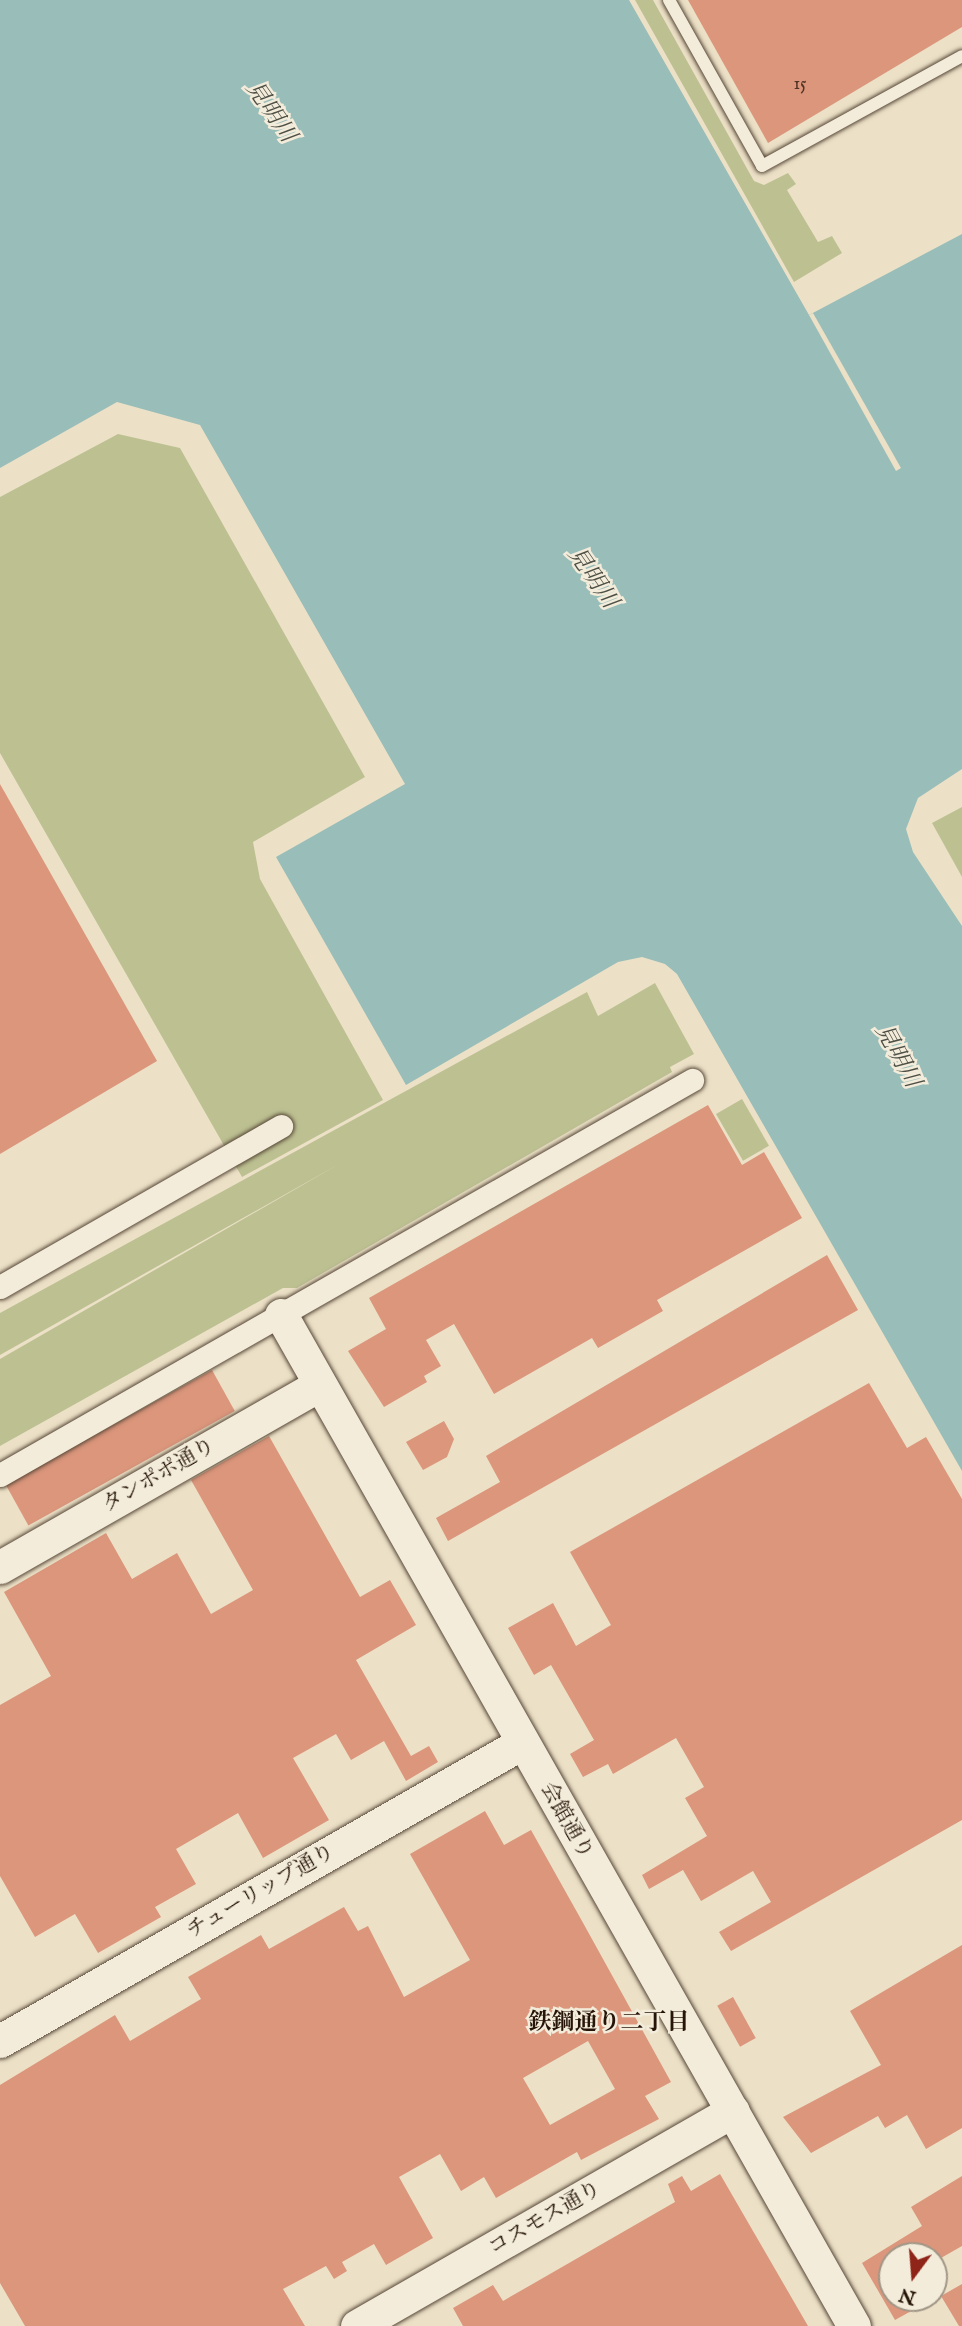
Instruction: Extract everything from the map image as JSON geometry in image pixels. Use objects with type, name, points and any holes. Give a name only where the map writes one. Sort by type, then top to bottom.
[{"type":"street","points":[[0,1475],[692,1080]]},
{"type":"street","points":[[0,1287],[281,1126]]},
{"type":"street","name":"会館通り","points":[[281,1315],[318,1385],[853,2326]]},
{"type":"street","name":"タンポポ通り","points":[[0,1567],[318,1385]]},
{"type":"street","name":"チューリップ通り","points":[[0,2040],[522,1743]]},
{"type":"street","name":"コスモス通り","points":[[357,2326],[733,2111]]},
{"type":"lane","points":[[669,0],[762,166],[962,56]]},
{"type":"green space","points":[[635,0],[653,0],[754,181],[764,185],[788,173],[796,184],[787,190],[818,242],[832,236],[842,253],[794,282]]},
{"type":"green space","points":[[118,434],[180,448],[365,777],[253,842],[260,879],[383,1100],[242,1177],[0,753],[0,497]]},
{"type":"green space","points":[[962,807],[962,877],[932,823]]},
{"type":"green space","points":[[655,983],[694,1054],[670,1067],[672,1072],[297,1288],[283,1288],[0,1446],[0,1359],[339,1164],[0,1355],[0,1313],[587,992],[598,1016]]},
{"type":"green space","points":[[742,1099],[769,1146],[743,1161],[716,1114]]},
{"type":"water","name":"見明川","points":[[0,0],[629,0],[809,315],[962,234],[962,769],[918,798],[906,829],[913,852],[962,926],[962,1471],[677,974],[665,964],[642,957],[618,962],[406,1085],[276,857],[405,784],[200,425],[117,402],[0,468]]},
{"type":"pier","points":[[813,313],[901,468],[896,471],[809,315]]},
{"type":"building","points":[[688,0],[962,0],[962,27],[768,143]]},
{"type":"building","points":[[0,784],[157,1061],[0,1154]]},
{"type":"building","points":[[708,1105],[742,1165],[764,1152],[802,1218],[657,1300],[663,1311],[598,1348],[592,1338],[494,1394],[454,1324],[426,1340],[441,1366],[424,1376],[427,1382],[384,1407],[348,1351],[386,1329],[369,1298]]},
{"type":"building","points":[[827,1255],[858,1310],[448,1541],[436,1518],[500,1482],[486,1456]]},
{"type":"building","points":[[212,1370],[235,1411],[28,1526],[6,1484]]},
{"type":"building","points":[[869,1383],[907,1448],[926,1437],[962,1499],[962,1820],[731,1951],[719,1932],[771,1902],[753,1871],[701,1901],[683,1870],[649,1889],[642,1875],[707,1836],[685,1798],[704,1787],[676,1738],[613,1774],[608,1764],[583,1777],[570,1754],[594,1740],[551,1665],[534,1675],[508,1628],[553,1603],[576,1646],[611,1625],[570,1552]]},
{"type":"building","points":[[444,1421],[454,1439],[447,1457],[423,1470],[406,1442]]},
{"type":"building","points":[[269,1436],[360,1597],[390,1580],[416,1625],[356,1660],[411,1756],[429,1746],[438,1762],[406,1781],[384,1741],[351,1760],[336,1734],[293,1758],[329,1820],[263,1858],[238,1813],[176,1849],[196,1884],[155,1907],[161,1917],[98,1953],[75,1914],[35,1937],[0,1876],[0,1705],[51,1676],[4,1592],[106,1533],[132,1579],[177,1553],[211,1614],[253,1590],[191,1480]]},
{"type":"building","points":[[485,1811],[504,1845],[531,1830],[671,2082],[645,2096],[659,2119],[581,2160],[577,2152],[496,2198],[484,2177],[461,2191],[440,2154],[399,2177],[433,2238],[386,2265],[374,2244],[342,2262],[347,2271],[334,2279],[326,2266],[283,2289],[305,2326],[25,2326],[0,2283],[0,2085],[115,2015],[130,2041],[201,1999],[188,1977],[261,1935],[269,1949],[344,1907],[358,1931],[368,1926],[404,1997],[470,1960],[410,1854]],"holes":[[[588,2041],[615,2089],[550,2125],[523,2078]]]},
{"type":"building","points":[[962,1945],[962,2128],[926,2149],[907,2115],[885,2128],[878,2116],[811,2153],[783,2117],[881,2065],[850,2011]]},
{"type":"building","points":[[733,1997],[756,2038],[740,2047],[717,2006]]},
{"type":"building","points":[[720,2174],[808,2326],[463,2326],[453,2308],[493,2285],[503,2301],[675,2202],[668,2184],[682,2176],[691,2191]]},
{"type":"building","points":[[962,2176],[962,2246],[948,2254],[948,2242],[896,2242],[922,2226],[911,2207]]},
{"type":"building","points":[[878,2253],[878,2291],[862,2263]]},
{"type":"building","points":[[962,2284],[962,2326],[959,2326],[948,2308],[948,2292]]},
{"type":"building","points":[[890,2312],[909,2312],[895,2320]]},
{"type":"district","name":"鉄鋼通り二丁目","points":[[609,2023]]}]
